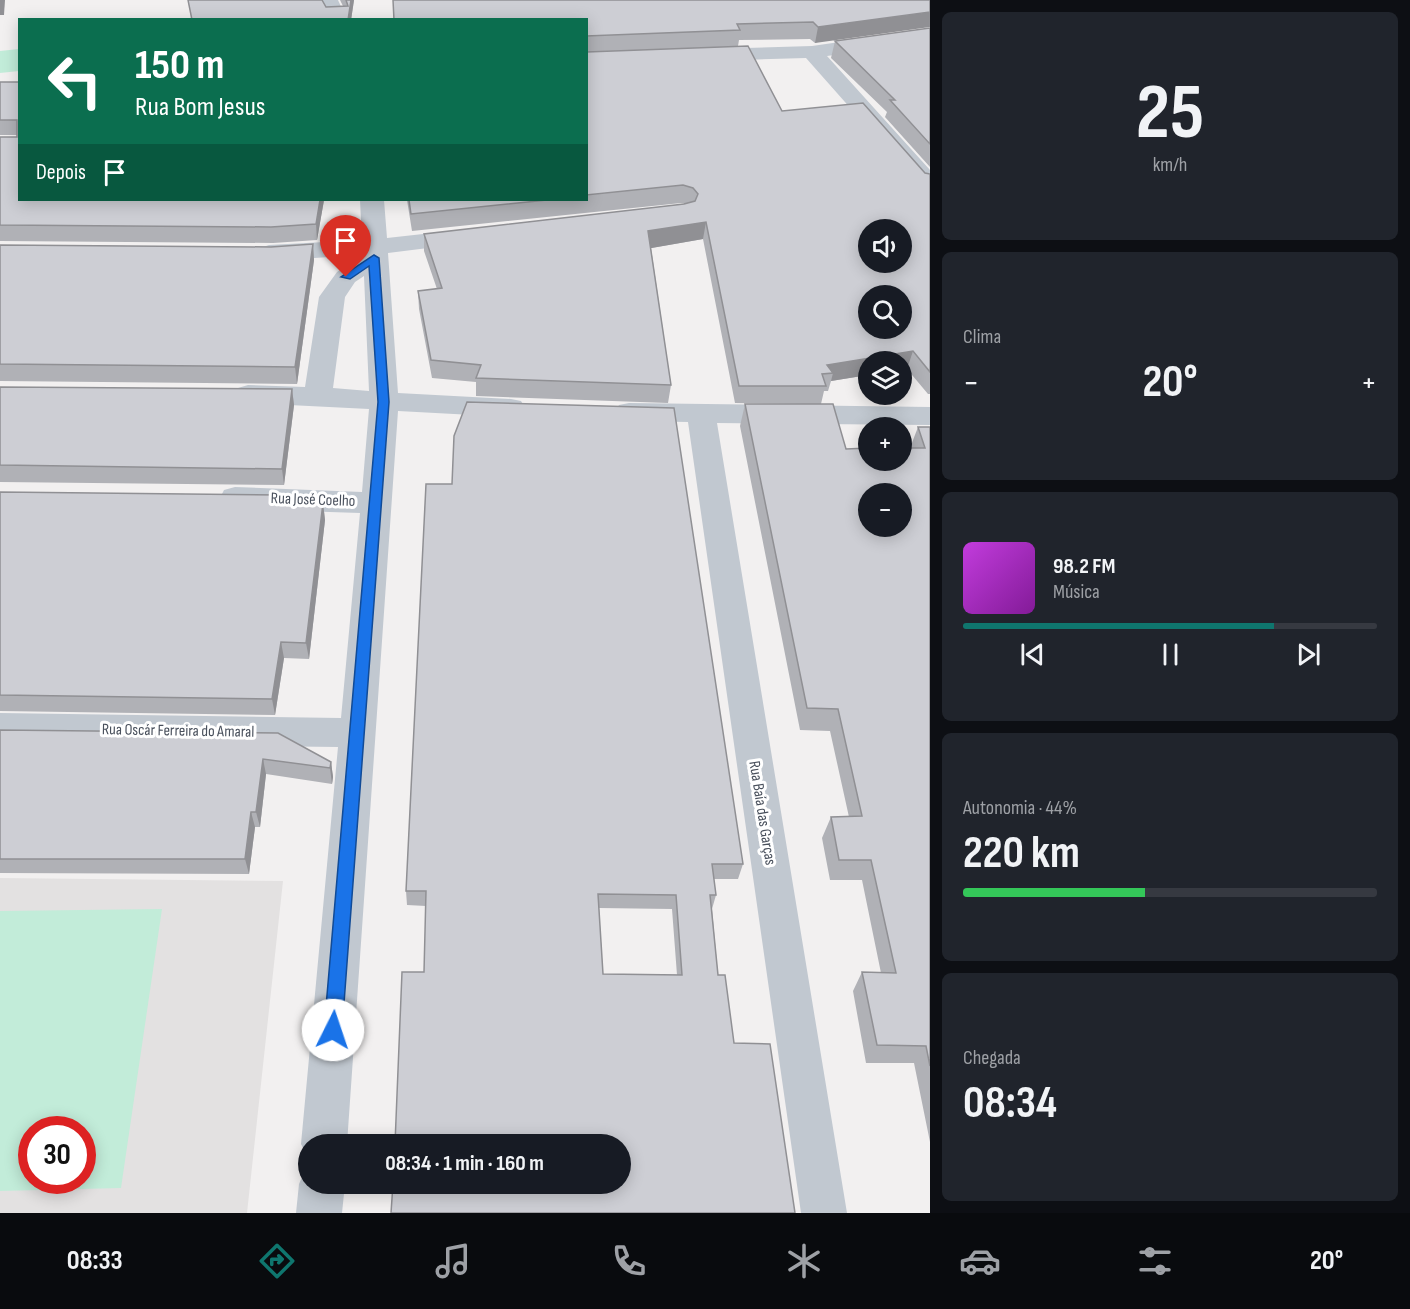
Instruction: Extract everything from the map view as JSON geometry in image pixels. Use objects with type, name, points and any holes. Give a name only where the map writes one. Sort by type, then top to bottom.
[{"type":"street","points":[[328,0],[336,18]]},
{"type":"street","points":[[693,55],[812,52],[930,35]]},
{"type":"street","points":[[812,52],[930,184]]},
{"type":"street","points":[[325,1134],[355,734],[384,402],[373,253],[372,201]]},
{"type":"street","points":[[250,253],[373,253],[490,233]]},
{"type":"street","points":[[318,397],[332,297],[346,277],[373,253]]},
{"type":"street","points":[[224,394],[534,409]]},
{"type":"street","points":[[605,411],[930,416]]},
{"type":"street","name":"Rua Baía das Garças","points":[[701,414],[824,1213]]},
{"type":"street","name":"Rua José Coelho","points":[[201,498],[308,499],[374,503]]},
{"type":"street","name":"Rua Oscár Ferreira do Amaral","points":[[0,728],[355,734]]},
{"type":"street","points":[[319,1213],[321,1194]]},
{"type":"shaded area","points":[[0,878],[283,881],[247,1213],[0,1213]]},
{"type":"green space","points":[[18,49],[18,71],[0,73],[0,51]]},
{"type":"green space","points":[[162,909],[121,1188],[96,1189],[96,1116],[18,1116],[18,1191],[0,1191],[0,911]]},
{"type":"building","points":[[188,0],[322,0],[326,7],[348,6],[346,0],[351,0],[348,18],[192,18]]},
{"type":"building","points":[[393,0],[930,0],[930,12],[818,27],[813,22],[737,24],[740,30],[588,36],[588,18],[394,18]]},
{"type":"building","points":[[930,28],[930,144],[890,100],[895,100],[835,41]]},
{"type":"building","points":[[748,46],[782,111],[863,103],[925,173],[930,174],[930,372],[913,351],[858,351],[858,360],[827,365],[833,373],[822,374],[826,386],[739,386],[706,222],[648,231],[671,385],[476,378],[481,365],[431,360],[418,291],[442,288],[424,234],[684,204],[695,201],[698,194],[693,188],[683,185],[588,195],[588,52]]},
{"type":"building","points":[[0,82],[18,82],[18,201],[320,201],[316,224],[271,227],[0,225],[0,137],[17,137],[17,120],[0,120]]},
{"type":"building","points":[[409,201],[537,201],[411,214]]},
{"type":"building","points":[[313,244],[295,367],[0,364],[0,245],[271,247]]},
{"type":"building","points":[[0,387],[292,389],[282,469],[0,465]]},
{"type":"building","points":[[467,402],[674,408],[743,864],[712,864],[716,895],[710,895],[718,975],[725,975],[734,1043],[770,1044],[795,1213],[391,1213],[392,1194],[631,1194],[631,1134],[395,1134],[402,972],[424,972],[426,891],[406,891],[426,484],[452,484],[454,436]],"holes":[[[598,894],[676,895],[682,975],[603,974]]]},
{"type":"building","points":[[745,404],[833,404],[846,449],[858,448],[858,471],[912,471],[912,448],[925,448],[918,427],[930,427],[930,1066],[926,1046],[877,1045],[862,972],[896,973],[871,860],[839,860],[831,817],[862,816],[838,709],[807,708]]},
{"type":"building","points":[[0,492],[279,495],[278,503],[323,503],[306,643],[281,642],[272,699],[0,695]]},
{"type":"building","points":[[0,730],[278,733],[331,762],[330,768],[263,759],[256,812],[251,812],[245,859],[0,859]]},
{"type":"route","points":[[333,1030],[357,710],[384,402],[374,258],[346,277]]}]
